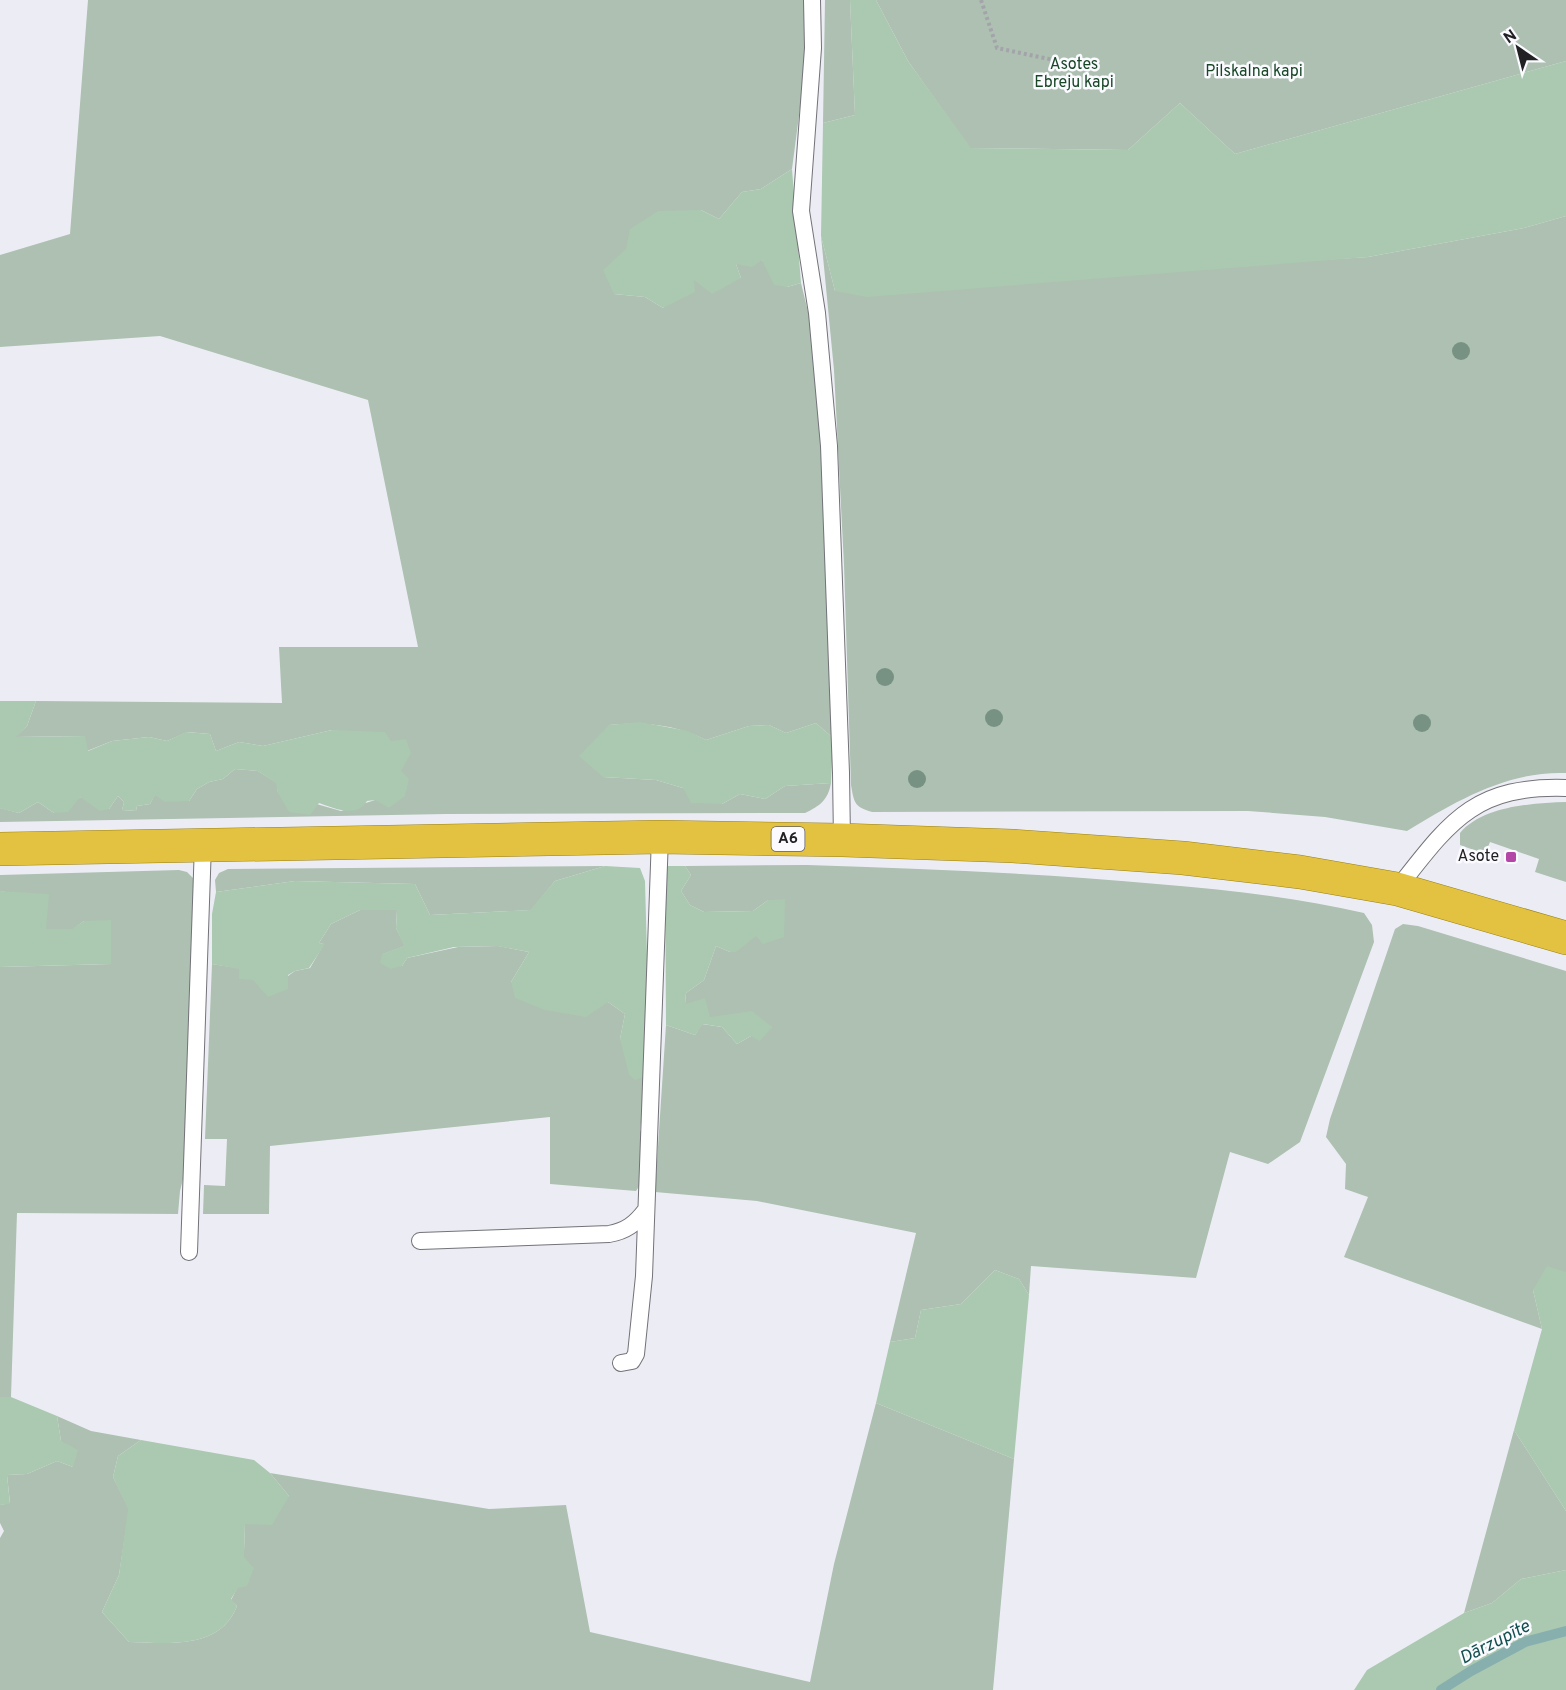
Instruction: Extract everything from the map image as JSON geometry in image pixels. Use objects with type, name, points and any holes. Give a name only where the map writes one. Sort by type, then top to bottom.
[{"type":"highway","name":"A6","points":[[0,849],[660,837],[1013,846],[1183,858],[1300,872],[1397,890],[1566,938]]},
{"type":"lane","points":[[812,0],[813,48],[801,212],[817,313],[829,446],[842,773],[842,840]]},
{"type":"lane","points":[[1397,890],[1441,833],[1473,808],[1515,790],[1540,787],[1566,788]]},
{"type":"lane","points":[[621,1363],[632,1361],[636,1354],[644,1276],[660,837]]},
{"type":"lane","points":[[189,1252],[203,844]]},
{"type":"lane","points":[[420,1240],[609,1234],[632,1225],[645,1211]]},
{"type":"path","points":[[981,0],[997,48],[1096,69]]},
{"type":"green space","points":[[88,0],[806,0],[806,62],[792,169],[761,189],[742,192],[719,219],[701,210],[627,249],[614,294],[645,297],[663,308],[694,280],[741,278],[736,264],[762,260],[787,287],[801,283],[810,320],[819,408],[833,738],[816,723],[786,733],[769,725],[749,726],[706,740],[682,730],[659,725],[609,725],[603,777],[656,780],[722,804],[740,794],[765,799],[785,786],[831,783],[828,794],[822,802],[805,813],[447,814],[0,822],[0,808],[19,813],[38,802],[54,813],[80,797],[109,809],[118,796],[124,802],[122,810],[136,811],[137,806],[150,804],[155,794],[189,801],[197,789],[209,782],[223,779],[235,769],[258,771],[277,783],[278,793],[341,811],[375,800],[400,771],[391,741],[332,730],[263,746],[239,742],[216,751],[210,734],[187,732],[167,741],[149,737],[112,741],[87,751],[84,736],[15,737],[27,726],[36,701],[282,703],[279,647],[418,647],[368,400],[160,336],[0,347],[0,255],[70,234]]},
{"type":"green space","points":[[825,0],[850,0],[855,115],[823,123]]},
{"type":"green space","points":[[850,0],[876,0],[908,61],[971,148],[1128,150],[1180,103],[1235,154],[1566,61],[1566,216],[1524,228],[1368,257],[867,297],[835,291],[821,236],[823,123],[855,115]]},
{"type":"green space","points":[[876,0],[1566,0],[1566,61],[1235,154],[1180,103],[1128,150],[970,148],[908,61]]},
{"type":"green space","points":[[792,169],[801,283],[787,287],[774,285],[762,260],[752,267],[736,264],[741,278],[712,294],[694,280],[695,292],[663,308],[645,297],[614,294],[603,270],[626,249],[630,229],[658,211],[701,210],[719,219],[742,192],[761,189]]},
{"type":"green space","points":[[1566,216],[1566,773],[1523,777],[1483,790],[1407,831],[1325,817],[1248,811],[872,812],[858,806],[851,785],[844,565],[834,370],[821,236],[835,291],[1368,257],[1524,228]]},
{"type":"green space","points":[[0,701],[36,701],[27,726],[16,737],[85,736],[88,751],[112,741],[149,737],[167,741],[186,732],[210,734],[216,751],[239,742],[263,746],[332,730],[385,732],[391,741],[406,739],[411,753],[401,771],[409,779],[405,796],[389,808],[375,800],[367,801],[357,810],[351,811],[319,803],[310,815],[289,812],[278,793],[276,783],[258,771],[235,769],[223,779],[209,782],[197,789],[189,801],[165,802],[155,795],[150,804],[137,806],[136,811],[122,810],[124,802],[118,796],[109,809],[100,811],[80,797],[68,812],[54,813],[38,802],[19,813],[0,808]]},
{"type":"green space","points":[[640,722],[688,731],[706,740],[749,726],[769,725],[786,733],[816,723],[833,738],[831,783],[785,786],[765,799],[740,794],[722,804],[691,803],[683,788],[656,780],[603,777],[579,756],[609,725]]},
{"type":"green space","points":[[1566,802],[1566,882],[1535,872],[1539,859],[1490,842],[1485,854],[1460,845],[1460,833],[1482,817],[1524,805]]},
{"type":"green space","points":[[807,865],[1070,877],[1261,895],[1364,913],[1372,925],[1374,942],[1300,1142],[1268,1164],[1230,1152],[1196,1278],[1031,1266],[1029,1295],[1019,1279],[995,1270],[961,1304],[921,1310],[915,1338],[890,1342],[916,1233],[757,1201],[655,1192],[666,1025],[695,1035],[702,1024],[722,1027],[737,1044],[772,1027],[709,1017],[685,1004],[686,993],[704,980],[716,946],[730,952],[768,900],[753,911],[704,912],[690,905],[681,891],[691,875],[685,866]]},
{"type":"green space","points":[[605,866],[555,881],[531,910],[430,915],[415,884],[295,881],[216,892],[215,880],[219,873],[228,869]]},
{"type":"green space","points":[[605,866],[640,868],[645,881],[649,1030],[647,1076],[635,1080],[629,1075],[620,1039],[625,1014],[608,1002],[586,1017],[545,1010],[515,998],[511,982],[529,952],[497,946],[454,947],[407,958],[402,966],[391,969],[380,963],[382,954],[404,946],[396,928],[397,910],[360,910],[331,924],[319,943],[325,944],[309,968],[288,975],[288,989],[268,997],[253,980],[239,979],[239,969],[212,964],[212,914],[216,892],[295,881],[415,884],[430,915],[530,910],[555,881]]},
{"type":"green space","points":[[665,866],[685,866],[691,875],[681,891],[690,905],[704,912],[753,911],[768,900],[785,899],[784,937],[763,944],[756,936],[736,952],[716,946],[704,980],[686,993],[685,1004],[705,998],[710,1017],[752,1011],[772,1027],[760,1041],[751,1036],[737,1044],[722,1027],[703,1024],[695,1035],[666,1025]]},
{"type":"green space","points":[[179,870],[187,872],[194,879],[186,1131],[178,1214],[17,1213],[11,1397],[0,1397],[0,967],[111,964],[84,921],[73,929],[45,929],[6,892],[0,891],[0,875]]},
{"type":"green space","points":[[0,891],[49,894],[46,929],[72,929],[84,921],[111,920],[111,964],[0,967]]},
{"type":"green space","points":[[360,910],[397,910],[396,928],[405,946],[383,954],[402,966],[407,958],[458,947],[498,946],[529,952],[511,982],[608,1002],[625,1014],[620,1039],[647,1076],[640,1130],[644,1138],[642,1182],[636,1191],[550,1184],[550,1117],[270,1146],[269,1214],[203,1214],[204,1185],[225,1186],[227,1139],[205,1139],[212,964],[288,976],[295,971],[310,968],[324,944],[319,943],[331,924]]},
{"type":"green space","points":[[1403,924],[1418,926],[1566,971],[1566,1272],[1533,1290],[1542,1329],[1344,1257],[1368,1197],[1345,1189],[1346,1164],[1326,1137],[1330,1119],[1395,929]]},
{"type":"green space","points":[[1547,1266],[1566,1272],[1566,1511],[1514,1430],[1542,1329],[1533,1290]]},
{"type":"green space","points":[[995,1270],[1019,1279],[1029,1295],[1014,1459],[876,1403],[890,1342],[915,1338],[921,1310],[961,1304]]},
{"type":"green space","points":[[0,1397],[11,1397],[57,1416],[61,1441],[78,1450],[73,1467],[57,1461],[27,1474],[7,1475],[10,1504],[0,1505]]},
{"type":"green space","points":[[876,1403],[1014,1459],[993,1690],[0,1690],[0,1538],[4,1531],[0,1523],[0,1505],[10,1503],[7,1475],[27,1474],[57,1461],[73,1467],[61,1441],[57,1416],[91,1431],[141,1440],[118,1456],[113,1477],[129,1509],[119,1575],[102,1612],[129,1642],[191,1641],[206,1637],[229,1620],[237,1606],[231,1600],[241,1573],[245,1524],[289,1496],[270,1473],[489,1509],[566,1505],[590,1632],[810,1682],[834,1564]]},
{"type":"green space","points":[[1514,1430],[1566,1511],[1566,1570],[1521,1579],[1492,1603],[1464,1613]]},
{"type":"green space","points":[[141,1440],[254,1460],[270,1473],[289,1496],[272,1525],[245,1524],[244,1557],[254,1568],[247,1586],[238,1588],[231,1599],[237,1606],[229,1620],[206,1637],[176,1643],[129,1642],[102,1612],[119,1575],[128,1509],[113,1477],[118,1456]]},
{"type":"green space","points":[[1566,1570],[1566,1690],[1354,1690],[1367,1670],[1464,1613],[1492,1603],[1521,1579]]},
{"type":"waterway","name":"Dārzupīte","points":[[1441,1690],[1525,1642],[1566,1631]]},
{"type":"place","name":"Asote","points":[[1511,857]]},
{"type":"park label","name":"Pilskalna kapi","points":[[1254,72]]},
{"type":"park label","name":"Asotes Ebreju kapi","points":[[1074,74]]}]
